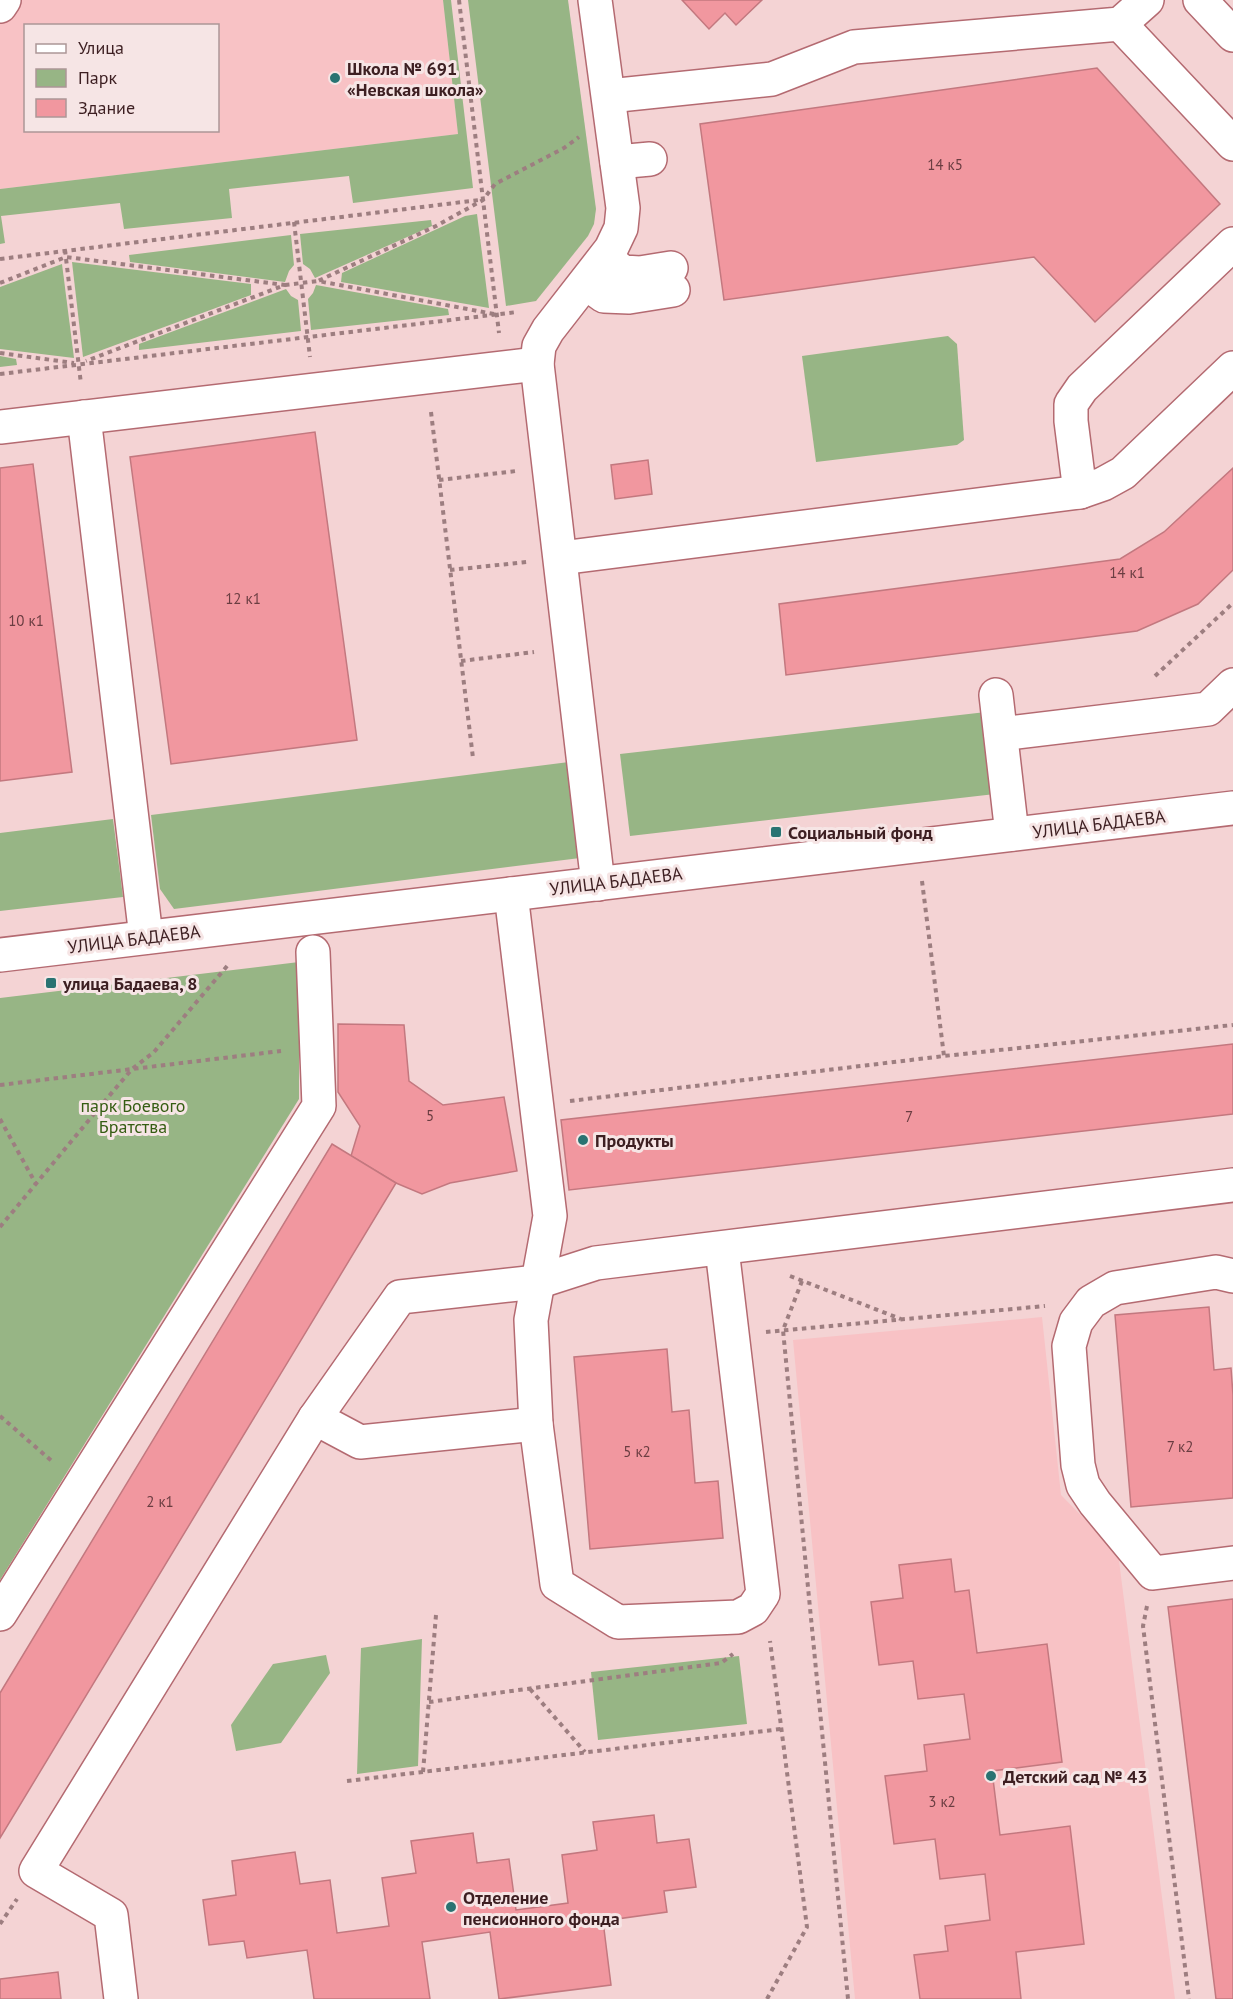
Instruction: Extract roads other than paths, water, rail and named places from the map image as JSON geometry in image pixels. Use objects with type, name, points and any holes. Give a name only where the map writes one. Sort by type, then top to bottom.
[{"type":"street","points":[[0,6],[4,0]]},
{"type":"street","points":[[595,0],[609,96],[635,172],[623,208],[621,228],[595,271],[548,330],[539,346],[537,364],[598,884]]},
{"type":"street","points":[[609,96],[772,80],[854,47],[1120,24],[1147,0]]},
{"type":"street","points":[[1200,0],[1233,34]]},
{"type":"street","points":[[1120,24],[1233,144]]},
{"type":"street","points":[[1080,492],[1071,404],[1082,388],[1233,244]]},
{"type":"street","points":[[595,271],[640,273],[672,279]]},
{"type":"street","points":[[0,427],[537,364]]},
{"type":"street","points":[[561,558],[1080,492],[1103,484],[1123,473],[1233,368]]},
{"type":"street","points":[[84,417],[146,937]]},
{"type":"street","points":[[1000,734],[1208,709],[1233,685]]},
{"type":"street","points":[[996,695],[1012,834]]},
{"type":"street","name":"УЛИЦА БАДАЕВА","points":[[0,955],[1233,808]]},
{"type":"street","points":[[511,894],[550,1216],[531,1320],[536,1424],[557,1584],[618,1622],[738,1617],[753,1609],[763,1594],[722,1249]]},
{"type":"street","points":[[0,1614],[319,1106],[313,952]]},
{"type":"street","points":[[121,1999],[111,1915],[36,1871],[315,1418],[400,1296],[537,1282],[596,1263],[1233,1185]]},
{"type":"street","points":[[1233,1276],[1216,1272],[1115,1288],[1090,1302],[1076,1322],[1068,1346],[1078,1465],[1083,1485],[1095,1503],[1153,1573],[1233,1563]]},
{"type":"street","points":[[315,1418],[360,1443],[536,1424]]},
{"type":"place","name":"Школа № 691 «Невская школа»","points":[[335,78]]},
{"type":"place","name":"Социальный фонд","points":[[776,832]]},
{"type":"place","name":"улица Бадаева, 8","points":[[51,983]]},
{"type":"place","name":"Продукты","points":[[583,1140]]},
{"type":"place","name":"Детский сад № 43","points":[[991,1776]]},
{"type":"place","name":"Отделение пенсионного фонда","points":[[451,1907]]},
{"type":"park label","name":"парк Боевого Братства","points":[[133,1115]]}]
